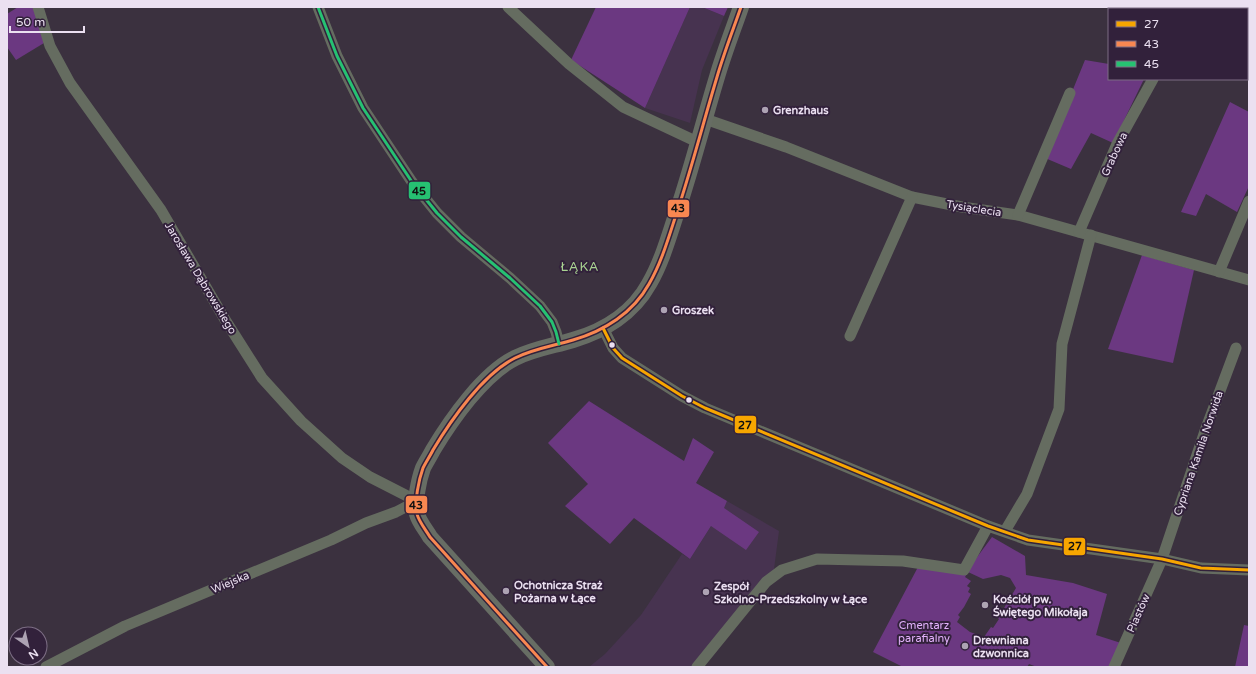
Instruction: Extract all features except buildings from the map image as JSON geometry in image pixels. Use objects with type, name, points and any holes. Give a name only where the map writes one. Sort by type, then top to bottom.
[{"type":"main road","points":[[547,667],[430,538],[417,514],[418,490],[424,467],[443,434],[457,414],[501,366],[515,358],[533,351],[574,340],[603,328],[615,321],[634,305],[649,285],[661,259],[699,140],[717,77],[741,7]]},
{"type":"street","name":"Jarosława Dąbrowskiego","points":[[38,7],[50,46],[70,83],[160,210],[224,318],[262,378],[301,421],[342,458],[370,477],[417,501]]},
{"type":"street","points":[[318,7],[337,56],[363,108],[412,182],[437,213],[461,238],[510,278],[540,306],[552,322],[559,344]]},
{"type":"street","points":[[508,7],[569,64],[623,107],[691,139],[699,140]]},
{"type":"street","name":"Grabowa","points":[[1079,232],[1117,144],[1152,80]]},
{"type":"street","points":[[1018,215],[1070,93]]},
{"type":"street","name":"Tysiąclecia","points":[[705,119],[786,147],[912,196],[962,207],[1018,215],[1249,280]]},
{"type":"street","points":[[850,336],[912,196]]},
{"type":"street","points":[[1220,272],[1249,201]]},
{"type":"street","points":[[1005,531],[1027,494],[1059,409],[1062,344],[1091,235]]},
{"type":"street","points":[[603,328],[613,348],[622,358],[682,396],[705,408],[988,526],[1028,540],[1162,559],[1202,568],[1249,570]]},
{"type":"street","name":"Cypriana Kamila Norwida","points":[[1162,559],[1205,431],[1236,348]]},
{"type":"street","name":"Wiejska","points":[[46,667],[125,626],[331,540],[366,523],[396,512],[417,501]]},
{"type":"street","points":[[697,667],[766,582],[782,570],[816,559],[903,561],[964,570],[988,526]]},
{"type":"street","name":"Piastów","points":[[1114,667],[1162,559]]},
{"type":"shaded area","points":[[690,7],[702,7],[724,16],[702,70],[690,123],[645,108]]},
{"type":"shaded area","name":"Zespół Szkolno-Przedszkolny w Łące","points":[[727,501],[779,531],[774,569],[693,667],[589,667],[605,654],[641,615],[682,554],[690,559]]},
{"type":"green space","points":[[18,7],[33,7],[44,43],[16,60],[7,47],[7,14]]},
{"type":"green space","points":[[596,7],[690,7],[645,108],[571,60]]},
{"type":"green space","points":[[702,7],[728,7],[724,16]]},
{"type":"green space","points":[[1144,7],[1193,7],[1192,8]]},
{"type":"green space","points":[[1085,60],[1108,64],[1108,80],[1144,80],[1113,143],[1091,133],[1071,169],[1045,158]]},
{"type":"green space","points":[[1230,102],[1249,112],[1249,186],[1237,212],[1206,194],[1196,216],[1181,212]]},
{"type":"green space","points":[[1142,255],[1194,270],[1173,363],[1108,349]]},
{"type":"green space","points":[[589,401],[684,461],[693,438],[714,452],[696,483],[727,501],[724,508],[759,532],[746,550],[711,526],[690,559],[634,518],[610,544],[565,506],[588,484],[548,443]]},
{"type":"green space","name":"Cmentarz parafialny","points":[[992,537],[1025,556],[1026,575],[1073,583],[1107,594],[1096,635],[1121,643],[1111,667],[1037,667],[1029,664],[1027,667],[903,667],[873,652],[918,567],[966,572]],"holes":[[[968,572],[983,579],[1001,575],[1010,578],[1016,588],[998,618],[999,619],[984,637],[970,632],[957,622],[960,617],[958,615],[971,594],[968,592],[970,588],[967,586],[971,581],[965,577]]]},
{"type":"green space","points":[[1244,625],[1249,626],[1249,667],[1235,667]]},
{"type":"transit line","name":"45","points":[[318,7],[337,56],[363,108],[412,182],[437,213],[461,237],[510,278],[540,306],[552,322],[559,344]]},
{"type":"transit line","name":"43","points":[[547,667],[430,537],[418,517],[416,509],[417,491],[421,473],[433,450],[458,412],[480,386],[503,365],[529,352],[596,332],[617,320],[635,304],[649,284],[666,246],[720,68],[741,7]]},
{"type":"transit line","name":"27","points":[[603,328],[613,348],[622,358],[682,396],[705,408],[988,526],[1028,540],[1162,559],[1201,568],[1249,570]]},
{"type":"place","name":"Grenzhaus","points":[[765,110]]},
{"type":"place","name":"Groszek","points":[[664,310]]},
{"type":"place","name":"Ochotnicza Straż Pożarna w Łące","points":[[506,591]]},
{"type":"place","name":"Zespół Szkolno-Przedszkolny w Łące","points":[[706,592]]},
{"type":"place","name":"Kościół pw. Świętego Mikołaja","points":[[985,605]]},
{"type":"place","name":"Drewniana dzwonnica","points":[[965,646]]},
{"type":"district","name":"ŁĄKA","points":[[580,266]]}]
